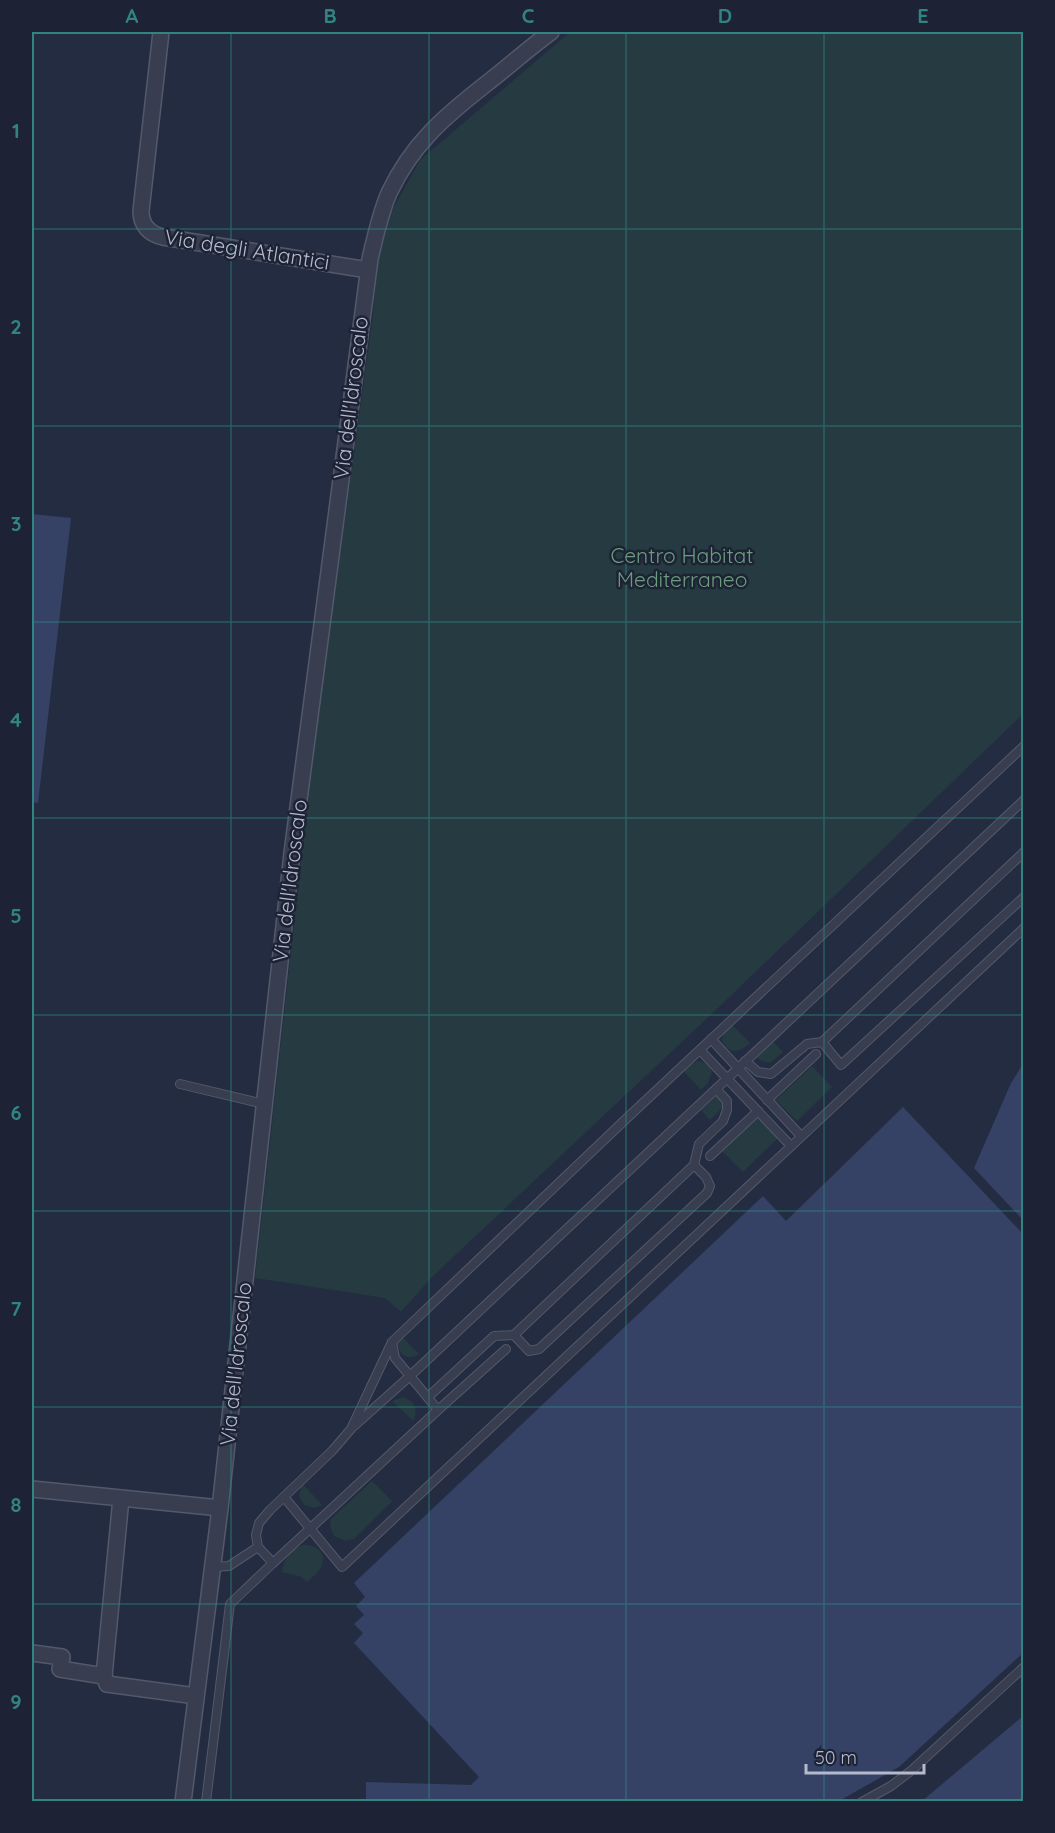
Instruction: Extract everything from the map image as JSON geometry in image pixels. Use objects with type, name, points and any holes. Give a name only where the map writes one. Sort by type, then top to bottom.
[{"type":"street","name":"Via degli Atlantici","points":[[161,32],[141,211],[142,220],[147,229],[159,236],[368,270]]},
{"type":"street","name":"Via dell'Idroscalo","points":[[183,1802],[220,1508],[292,853],[368,270],[387,199],[402,169],[416,149],[446,116],[551,32]]},
{"type":"street","points":[[32,1489],[220,1508]]},
{"type":"street","points":[[121,1497],[104,1677],[107,1684],[196,1696]]},
{"type":"street","points":[[32,1653],[62,1657],[60,1669],[104,1677]]},
{"type":"lane","points":[[351,1429],[392,1342],[1023,746]]},
{"type":"lane","points":[[273,1563],[258,1547],[256,1535],[259,1522],[332,1451],[351,1429],[1023,800]]},
{"type":"lane","points":[[745,1061],[758,1072],[771,1074],[807,1044],[822,1042],[1023,852]]},
{"type":"lane","points":[[822,1042],[841,1065],[1023,897]]},
{"type":"lane","points":[[284,1497],[342,1567],[1023,928]]},
{"type":"lane","points":[[711,1039],[801,1136]]},
{"type":"lane","points":[[700,1050],[791,1146]]},
{"type":"lane","points":[[767,1100],[816,1054]]},
{"type":"lane","points":[[180,1083],[264,1104]]},
{"type":"lane","points":[[428,1397],[494,1336],[514,1335],[694,1165],[699,1144],[723,1121],[727,1110],[727,1101],[716,1089]]},
{"type":"lane","points":[[710,1156],[758,1112]]},
{"type":"lane","points":[[514,1335],[529,1351],[539,1349],[708,1193],[710,1186],[706,1177],[694,1165]]},
{"type":"lane","points":[[392,1342],[395,1358],[438,1410]]},
{"type":"lane","points":[[206,1802],[230,1604],[506,1349]]},
{"type":"lane","points":[[212,1567],[229,1566],[258,1547]]},
{"type":"lane","points":[[862,1802],[891,1786],[912,1770],[1023,1666]]},
{"type":"green space","name":"Centro Habitat Mediterraneo","points":[[570,32],[1023,32],[1023,714],[716,1010],[432,1277],[401,1312],[385,1298],[255,1278],[313,752],[373,315],[376,272],[389,216],[420,160]]},
{"type":"green space","points":[[731,1024],[750,1043],[742,1049],[735,1051],[728,1049],[722,1041],[723,1034]]},
{"type":"green space","points":[[773,1042],[783,1052],[770,1063],[761,1061],[757,1057]]},
{"type":"green space","points":[[697,1061],[706,1064],[712,1072],[708,1083],[701,1090],[683,1071]]},
{"type":"green space","points":[[812,1066],[832,1087],[797,1121],[776,1100]]},
{"type":"green space","points":[[718,1094],[722,1108],[710,1120],[701,1110]]},
{"type":"green space","points":[[758,1117],[778,1138],[743,1172],[722,1151]]},
{"type":"green space","points":[[401,1336],[419,1354],[408,1357],[400,1352],[398,1344]]},
{"type":"green space","points":[[403,1397],[415,1406],[416,1413],[413,1421],[392,1401]]},
{"type":"green space","points":[[372,1481],[392,1501],[354,1539],[346,1541],[334,1536],[330,1526],[331,1519]]},
{"type":"green space","points":[[302,1483],[322,1505],[315,1508],[304,1505],[299,1496]]},
{"type":"green space","points":[[303,1545],[320,1550],[323,1558],[320,1569],[307,1582],[302,1577],[282,1572],[288,1556]]},
{"type":"water","points":[[32,514],[71,518],[38,803],[32,802]]},
{"type":"water","points":[[1023,1064],[1024,1220],[974,1168],[1011,1083]]},
{"type":"water","points":[[903,1107],[1023,1234],[1023,1653],[899,1767],[839,1801],[366,1801],[366,1782],[471,1785],[479,1777],[354,1643],[363,1633],[354,1624],[364,1615],[356,1606],[365,1597],[354,1583],[763,1196],[786,1221]]},
{"type":"water","points":[[1023,1716],[1023,1801],[922,1801]]}]
